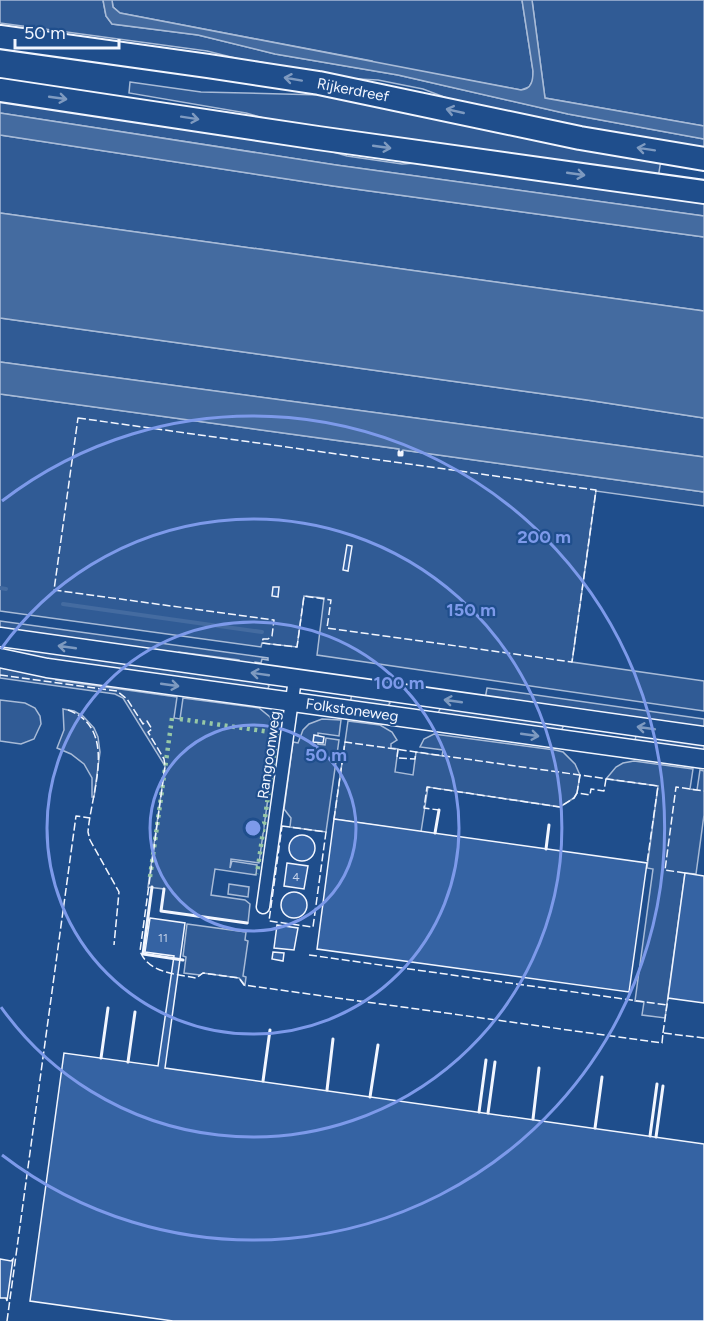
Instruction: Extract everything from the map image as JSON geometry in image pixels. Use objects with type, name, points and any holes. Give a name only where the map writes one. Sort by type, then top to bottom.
[{"type":"highway","name":"Rijkerdreef","points":[[0,37],[319,83],[580,138],[704,159]]},
{"type":"highway","points":[[0,90],[318,138],[704,192]]},
{"type":"street","name":"Folkstoneweg","points":[[0,637],[704,736]]},
{"type":"street","name":"Folkstoneweg","points":[[0,658],[47,668],[704,759]]},
{"type":"street","name":"Rangoonweg","points":[[263,907],[295,679]]},
{"type":"shaded area","points":[[0,0],[103,0],[106,16],[112,24],[198,35],[275,54],[398,75],[568,114],[704,139],[704,152],[468,106],[423,89],[378,80],[339,78],[256,61],[255,63],[207,51],[0,23]]},
{"type":"shaded area","points":[[103,0],[112,0],[113,7],[120,13],[521,90],[530,86],[533,78],[522,0],[532,0],[545,98],[704,126],[704,139],[568,114],[398,75],[275,54],[198,35],[112,24],[106,16]]},
{"type":"shaded area","points":[[112,0],[522,0],[533,80],[529,87],[521,90],[375,63],[120,13],[113,7]]},
{"type":"shaded area","points":[[532,0],[704,0],[704,126],[545,98]]},
{"type":"shaded area","points":[[130,82],[201,92],[322,95],[661,160],[658,178],[306,130],[246,113],[129,93]]},
{"type":"shaded area","points":[[0,97],[302,143],[347,156],[402,164],[432,162],[704,199],[704,216],[336,165],[0,113]]},
{"type":"shaded area","points":[[0,113],[336,165],[704,216],[704,237],[333,186],[0,135]]},
{"type":"shaded area","points":[[0,135],[333,186],[704,237],[704,311],[0,213]]},
{"type":"shaded area","points":[[0,213],[704,311],[704,418],[0,318]]},
{"type":"shaded area","points":[[0,318],[704,418],[704,457],[0,362]]},
{"type":"shaded area","points":[[0,362],[704,457],[704,492],[403,450],[402,455],[399,455],[399,449],[0,394]]},
{"type":"shaded area","points":[[0,394],[399,449],[399,455],[402,450],[704,492],[704,506],[596,491],[572,662],[704,681],[704,711],[317,655],[324,598],[304,596],[297,647],[262,643],[261,647],[0,611]]},
{"type":"shaded area","points":[[0,621],[268,658],[268,660],[262,659],[261,663],[255,662],[254,664],[239,664],[239,660],[179,652],[178,656],[0,629]]},
{"type":"shaded area","points":[[0,644],[267,683],[269,686],[267,690],[0,655]]},
{"type":"shaded area","points":[[0,668],[57,676],[56,680],[177,697],[174,718],[180,719],[183,698],[259,708],[270,717],[277,733],[259,863],[231,859],[230,868],[232,861],[257,865],[256,875],[215,869],[211,895],[245,900],[250,904],[248,923],[161,911],[164,889],[148,887],[165,766],[123,698],[115,694],[0,678]]},
{"type":"shaded area","points":[[487,688],[704,719],[704,729],[485,699]]},
{"type":"shaded area","points":[[352,693],[386,698],[390,703],[387,707],[350,704]]},
{"type":"shaded area","points":[[0,700],[25,703],[35,708],[40,716],[41,724],[34,739],[21,744],[0,741]]},
{"type":"shaded area","points":[[441,707],[561,723],[563,727],[561,731],[441,716],[438,713]]},
{"type":"shaded area","points":[[63,709],[83,716],[94,728],[98,737],[100,752],[94,797],[92,797],[92,778],[84,764],[71,754],[57,748],[64,730]]},
{"type":"shaded area","points":[[322,719],[341,720],[339,736],[318,733],[318,744],[325,745],[326,738],[339,740],[326,832],[290,827],[291,818],[284,809],[293,742],[298,743],[303,730],[309,724]]},
{"type":"shaded area","points":[[348,721],[380,725],[392,732],[397,740],[391,744],[391,748],[398,749],[395,772],[413,775],[416,752],[442,756],[443,750],[420,747],[424,739],[434,734],[563,752],[575,764],[580,775],[577,793],[574,798],[560,807],[428,787],[421,832],[334,819]]},
{"type":"shaded area","points":[[636,736],[704,742],[704,753],[635,740]]},
{"type":"shaded area","points":[[634,761],[693,769],[690,789],[697,790],[700,770],[704,771],[704,815],[696,874],[685,873],[665,1018],[642,1015],[644,1002],[635,1001],[653,869],[647,868],[658,786],[606,779],[616,767]]},
{"type":"shaded area","points":[[229,884],[249,887],[248,897],[228,894]]},
{"type":"shaded area","points":[[187,924],[246,932],[245,940],[248,941],[243,976],[246,977],[245,985],[239,978],[184,973],[186,957],[183,956]]},
{"type":"building","points":[[347,545],[352,546],[348,571],[343,570]]},
{"type":"building","points":[[273,587],[279,587],[278,597],[272,596]]},
{"type":"building","points":[[314,735],[324,737],[323,743],[313,742]]},
{"type":"building","points":[[334,819],[647,863],[629,992],[317,949]]},
{"type":"building","points":[[302,835],[311,839],[315,848],[311,857],[302,861],[293,857],[289,848],[293,839]]},
{"type":"building","points":[[287,863],[308,866],[304,889],[284,886]]},
{"type":"building","points":[[685,873],[704,876],[704,1003],[668,998]]},
{"type":"building","points":[[294,892],[303,896],[307,905],[303,914],[294,918],[285,914],[281,905],[285,896]]},
{"type":"building","points":[[150,918],[185,923],[165,1068],[704,1144],[704,1321],[173,1321],[30,1301],[64,1053],[158,1066],[174,956],[145,952]]},
{"type":"building","points":[[277,925],[298,928],[294,950],[274,948]]},
{"type":"building","points":[[273,952],[284,953],[283,961],[272,959]]},
{"type":"building","points":[[0,1259],[11,1261],[13,1259],[7,1301],[6,1298],[0,1298]]},
{"type":"waterway","points":[[0,588],[6,589]]},
{"type":"waterway","points":[[63,604],[262,632]]},
{"type":"hedge","points":[[150,877],[172,718],[174,719]]},
{"type":"hedge","points":[[180,719],[277,733],[257,874]]},
{"type":"fence","points":[[78,418],[596,490],[572,662],[327,628],[331,600],[304,596],[297,647],[262,643],[263,639],[272,636],[274,620],[54,590],[78,418]]},
{"type":"fence","points":[[0,675],[117,691],[127,699],[143,724],[147,721],[152,729],[148,732],[164,759],[165,766],[140,951],[149,964],[156,968],[172,974],[196,978],[203,973],[239,978],[244,985],[662,1043],[663,1033],[704,1038]]},
{"type":"fence","points":[[68,710],[84,719],[93,731],[98,746],[96,781],[88,832],[90,840],[119,892],[114,945]]},
{"type":"fence","points":[[334,819],[345,742],[658,786],[647,863]]},
{"type":"fence","points":[[398,749],[397,758],[415,759],[416,752]]},
{"type":"fence","points":[[580,775],[577,793],[590,795],[591,789],[604,791],[606,779]]},
{"type":"fence","points":[[435,833],[439,810],[424,808],[427,787],[560,807],[574,798],[577,793]]},
{"type":"fence","points":[[685,873],[665,870],[676,787],[704,791]]},
{"type":"fence","points":[[7,1321],[76,816],[90,818]]},
{"type":"fence","points":[[282,826],[326,832],[313,927],[269,921],[282,826]]},
{"type":"fence","points":[[309,955],[667,1005]]},
{"type":"fence","points":[[663,1033],[668,998]]},
{"type":"wall","points":[[399,452],[399,455],[402,455],[402,452]]},
{"type":"wall","points":[[435,833],[439,810]]},
{"type":"wall","points":[[546,849],[549,825]]},
{"type":"wall","points":[[152,887],[143,954],[183,960]]},
{"type":"wall","points":[[164,889],[161,911],[247,923]]},
{"type":"wall","points":[[101,1058],[108,1008]]},
{"type":"wall","points":[[128,1062],[135,1012]]},
{"type":"wall","points":[[263,1081],[270,1030]]},
{"type":"wall","points":[[327,1090],[333,1039]]},
{"type":"wall","points":[[370,1097],[378,1045]]},
{"type":"wall","points":[[479,1112],[486,1060]]},
{"type":"wall","points":[[488,1113],[495,1062]]},
{"type":"wall","points":[[533,1119],[539,1068]]},
{"type":"wall","points":[[595,1128],[602,1077]]},
{"type":"wall","points":[[650,1136],[657,1084]]},
{"type":"wall","points":[[656,1137],[663,1086]]}]
